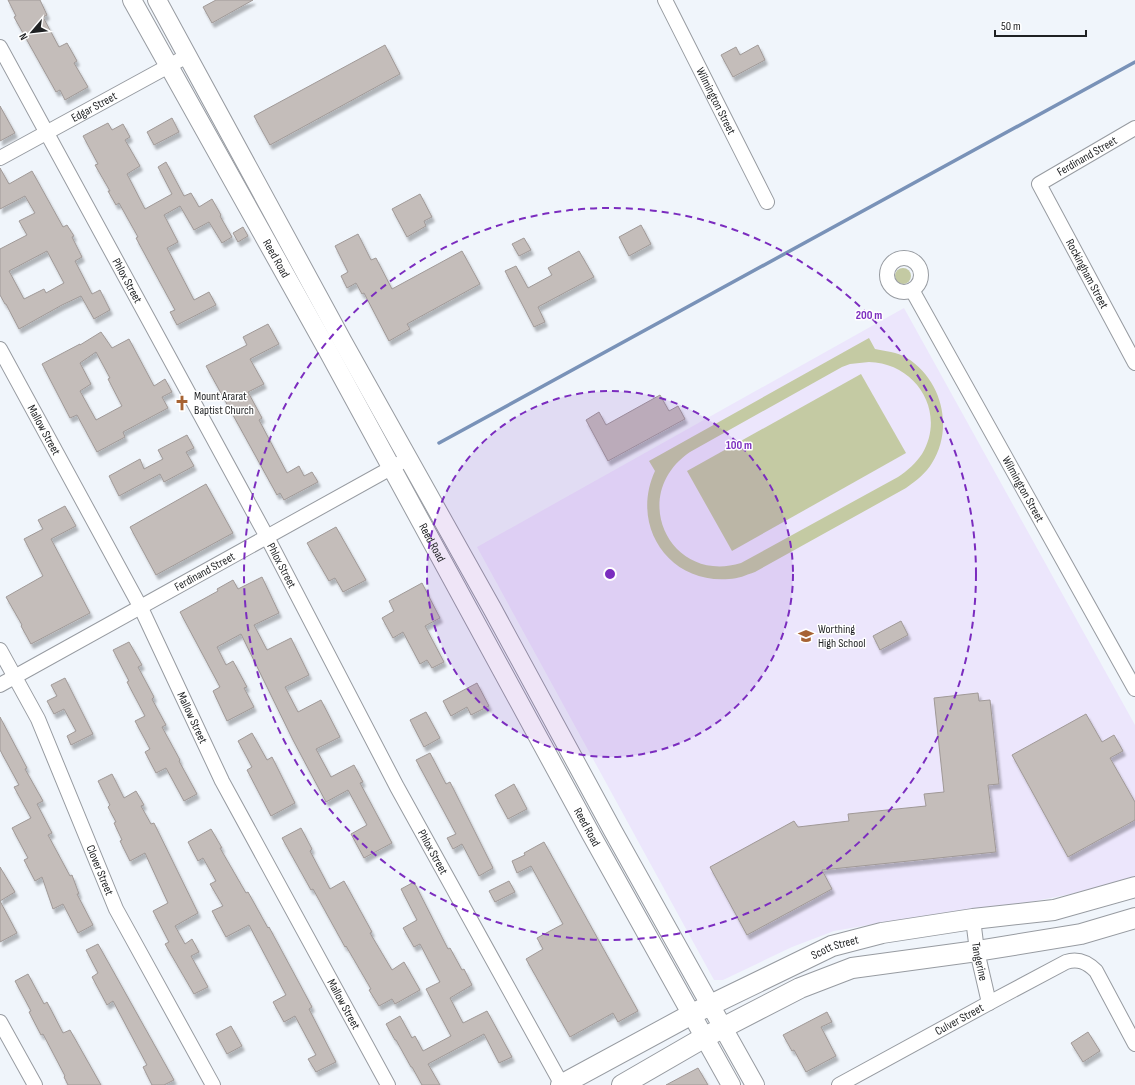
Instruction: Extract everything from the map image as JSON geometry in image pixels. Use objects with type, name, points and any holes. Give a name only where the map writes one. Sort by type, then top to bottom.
[{"type":"main road","name":"Scott Street","points":[[561,1085],[692,1014],[832,946],[882,933],[973,919],[1054,910],[1135,887]]},
{"type":"main road","name":"Scott Street","points":[[622,1085],[705,1037],[800,988],[852,968],[977,951],[1080,934],[1135,918]]},
{"type":"street","name":"Reed Road","points":[[132,0],[247,205],[408,458],[515,650],[622,848],[755,1085]]},
{"type":"street","name":"Reed Road","points":[[156,0],[264,195],[392,468],[604,857],[731,1085]]},
{"type":"street","name":"Wilmington Street","points":[[665,0],[767,202]]},
{"type":"street","name":"Phlox Street","points":[[0,47],[267,537],[397,787],[561,1085]]},
{"type":"street","name":"Edgar Street","points":[[0,158],[187,56]]},
{"type":"street","name":"Ferdinand Street","points":[[1039,184],[1135,128]]},
{"type":"street","name":"Rockingham Street","points":[[1039,184],[1135,363]]},
{"type":"street","points":[[247,205],[264,195]]},
{"type":"street","name":"Wilmington Street","points":[[912,290],[1135,688]]},
{"type":"street","name":"Mallow Street","points":[[0,349],[141,608],[222,781],[388,1085]]},
{"type":"street","name":"Ferdinand Street","points":[[0,685],[141,608],[408,458]]},
{"type":"street","name":"Clover Street","points":[[0,650],[38,719],[116,909],[213,1085]]},
{"type":"street","points":[[604,857],[622,848]]},
{"type":"street","name":"Tangerine","points":[[973,919],[977,951],[989,1003]]},
{"type":"street","name":"Culver Street","points":[[839,1085],[989,1003],[1066,962],[1073,960],[1081,961],[1090,965],[1096,971],[1135,1044]]},
{"type":"street","points":[[0,1022],[35,1085]]},
{"type":"shaded area","name":"Worthing High School","points":[[904,308],[1135,725],[1135,877],[1071,894],[1030,902],[978,911],[892,921],[834,931],[792,947],[723,980],[714,980],[477,547]]},
{"type":"green space","points":[[903,268],[909,270],[911,276],[909,282],[903,284],[897,282],[895,276],[897,270]]},
{"type":"green space","points":[[869,338],[875,349],[899,354],[919,367],[929,379],[941,406],[943,420],[939,449],[930,467],[917,480],[906,488],[755,572],[742,577],[729,579],[707,578],[688,572],[672,561],[660,547],[651,530],[647,511],[648,491],[655,471],[649,461]],"holes":[[[869,362],[886,365],[901,371],[913,380],[929,407],[931,422],[929,438],[922,454],[908,469],[898,477],[741,563],[716,566],[694,561],[677,549],[665,532],[660,512],[661,491],[671,470],[690,452],[842,367],[850,364]]]},
{"type":"green space","points":[[861,374],[906,453],[732,551],[687,471]]},
{"type":"building","points":[[8,0],[40,0],[47,15],[43,17],[59,47],[67,43],[77,61],[74,63],[88,87],[65,100],[60,90],[56,92],[14,17],[16,16]]},
{"type":"building","points":[[216,0],[253,0],[212,23],[203,7]]},
{"type":"building","points":[[385,45],[400,74],[270,145],[254,116]]},
{"type":"building","points":[[758,45],[765,60],[733,77],[721,55],[736,47],[740,55]]},
{"type":"building","points":[[0,106],[15,133],[0,141]]},
{"type":"building","points":[[172,118],[179,132],[154,145],[147,132]]},
{"type":"building","points":[[108,123],[112,130],[123,124],[130,137],[125,140],[140,166],[127,174],[145,209],[172,194],[158,167],[166,162],[184,196],[191,193],[199,207],[212,199],[232,237],[222,243],[209,222],[194,230],[180,206],[164,215],[178,242],[167,248],[194,300],[209,292],[216,305],[177,325],[170,312],[175,310],[119,203],[116,205],[108,191],[110,191],[95,165],[98,164],[83,136]]},
{"type":"building","points":[[0,168],[9,184],[32,171],[63,227],[67,225],[74,236],[72,237],[82,257],[75,261],[92,294],[100,290],[110,310],[94,319],[81,296],[19,329],[0,295],[0,249],[27,235],[19,221],[35,213],[25,196],[0,209]],"holes":[[[47,251],[64,283],[46,293],[44,289],[24,299],[9,271]]]},
{"type":"building","points":[[420,194],[432,217],[424,221],[426,226],[407,237],[392,209]]},
{"type":"building","points":[[641,225],[651,244],[629,256],[619,237]]},
{"type":"building","points":[[243,227],[248,236],[238,242],[233,233]]},
{"type":"building","points":[[358,234],[371,260],[376,258],[392,289],[462,251],[480,284],[407,324],[410,329],[389,341],[364,293],[362,294],[356,283],[347,288],[341,276],[348,272],[335,246]]},
{"type":"building","points":[[524,238],[531,250],[519,256],[512,244]]},
{"type":"building","points":[[579,251],[594,277],[538,307],[545,322],[534,327],[505,271],[516,266],[528,288],[552,275],[548,268]]},
{"type":"building","points":[[268,324],[279,344],[250,359],[264,384],[248,392],[262,418],[259,420],[287,473],[299,466],[304,476],[312,472],[318,482],[284,500],[280,493],[277,495],[206,366],[247,345],[243,337]]},
{"type":"building","points":[[101,332],[112,348],[129,339],[154,386],[165,379],[172,392],[162,397],[168,408],[123,432],[125,437],[97,452],[77,415],[70,418],[42,364],[80,345]],"holes":[[[96,352],[110,378],[108,379],[122,406],[96,420],[80,391],[91,384],[80,363]]]},
{"type":"building","points":[[660,395],[669,411],[678,406],[685,419],[608,461],[586,420],[599,412],[606,425]]},
{"type":"building","points":[[187,435],[194,448],[186,452],[194,466],[164,482],[160,474],[119,496],[109,476],[140,459],[144,469],[163,459],[158,450]]},
{"type":"building","points":[[206,484],[233,533],[156,575],[130,527]]},
{"type":"building","points":[[65,506],[76,526],[51,539],[90,613],[31,644],[6,597],[43,576],[24,539],[43,529],[38,520]]},
{"type":"building","points":[[336,527],[366,580],[343,592],[335,578],[329,581],[307,543]]},
{"type":"building","points":[[262,577],[279,613],[254,625],[267,650],[291,638],[309,675],[285,687],[298,712],[321,700],[340,737],[316,749],[331,777],[354,765],[363,782],[360,783],[392,843],[364,858],[351,834],[367,825],[348,790],[326,802],[293,740],[241,634],[217,647],[226,665],[233,661],[247,687],[244,688],[254,707],[227,721],[213,691],[220,687],[180,612],[218,591],[217,589],[233,580],[238,589]]},
{"type":"building","points":[[422,583],[440,618],[425,626],[444,662],[432,668],[427,660],[420,664],[403,632],[393,638],[382,618],[394,611],[389,601]]},
{"type":"building","points":[[901,621],[908,635],[880,650],[873,636]]},
{"type":"building","points":[[129,642],[142,665],[138,667],[154,697],[152,699],[166,725],[162,727],[197,794],[184,801],[166,768],[156,773],[145,752],[150,749],[135,721],[145,716],[127,682],[129,681],[113,650]]},
{"type":"building","points":[[65,678],[93,734],[71,745],[67,736],[76,731],[64,709],[54,714],[47,701],[57,696],[51,685]]},
{"type":"building","points":[[477,683],[489,706],[471,715],[467,707],[451,716],[443,701]]},
{"type":"building","points":[[978,693],[979,701],[990,700],[999,784],[988,785],[996,852],[822,870],[832,889],[747,935],[710,867],[794,821],[798,827],[849,821],[848,814],[926,806],[924,794],[944,792],[934,698]]},
{"type":"building","points":[[426,712],[440,738],[424,747],[410,720]]},
{"type":"building","points":[[1086,714],[1102,742],[1114,735],[1123,751],[1110,758],[1135,802],[1135,820],[1068,857],[1012,755]]},
{"type":"building","points":[[0,717],[27,768],[25,769],[43,801],[37,804],[52,833],[48,835],[70,876],[72,875],[79,894],[77,894],[93,925],[78,933],[63,904],[53,909],[42,877],[35,881],[24,860],[28,858],[12,828],[31,818],[14,787],[19,785],[0,750]]},
{"type":"building","points":[[252,733],[267,760],[272,757],[295,803],[271,816],[247,770],[252,767],[238,741]]},
{"type":"building","points":[[430,753],[446,784],[450,782],[493,868],[479,876],[462,844],[453,849],[447,838],[456,834],[416,760]]},
{"type":"building","points":[[112,774],[124,798],[136,791],[144,805],[141,806],[151,824],[154,823],[198,913],[175,926],[185,944],[192,939],[199,952],[191,956],[208,987],[194,994],[165,944],[169,942],[153,911],[168,903],[145,853],[130,861],[120,841],[122,840],[114,823],[116,822],[108,807],[110,805],[98,781]]},
{"type":"building","points":[[514,784],[527,809],[508,819],[495,795]]},
{"type":"building","points":[[301,828],[312,849],[310,851],[330,889],[344,881],[372,932],[370,933],[392,970],[404,962],[420,990],[395,1004],[392,999],[379,1006],[369,990],[371,989],[346,946],[345,947],[313,889],[311,890],[282,838]]},
{"type":"building","points":[[211,829],[222,848],[220,848],[246,893],[248,892],[268,928],[269,927],[312,1007],[309,1009],[336,1062],[316,1072],[308,1059],[316,1055],[295,1016],[284,1022],[273,1002],[286,995],[249,925],[226,937],[212,911],[223,906],[210,884],[216,881],[203,858],[198,861],[188,842]]},
{"type":"building","points":[[544,842],[638,1011],[618,1022],[613,1013],[570,1037],[526,959],[543,949],[537,938],[563,924],[531,866],[517,873],[512,861],[525,855],[524,853]]},
{"type":"building","points":[[0,867],[15,892],[0,901]]},
{"type":"building","points":[[509,881],[515,892],[495,902],[489,891]]},
{"type":"building","points":[[414,882],[448,949],[450,948],[462,970],[464,969],[472,985],[450,998],[463,1023],[487,1011],[512,1057],[499,1063],[484,1034],[428,1064],[440,1085],[422,1085],[386,1024],[400,1016],[412,1038],[415,1036],[423,1051],[451,1036],[426,989],[440,982],[420,944],[414,947],[403,928],[417,920],[401,889]]},
{"type":"building","points":[[0,901],[17,933],[0,942]]},
{"type":"building","points":[[98,944],[174,1080],[164,1085],[152,1085],[143,1067],[147,1065],[113,1001],[107,1005],[92,977],[98,973],[86,950]]},
{"type":"building","points":[[28,974],[44,1004],[47,1002],[63,1033],[70,1030],[101,1085],[68,1085],[64,1077],[65,1076],[43,1034],[41,1035],[29,1012],[31,1011],[15,981]]},
{"type":"building","points":[[827,1012],[832,1022],[821,1027],[836,1056],[806,1072],[794,1050],[792,1051],[783,1035]]},
{"type":"building","points":[[231,1026],[242,1046],[227,1054],[216,1034]]},
{"type":"building","points":[[1088,1032],[1100,1051],[1083,1062],[1071,1043]]},
{"type":"building","points":[[698,1068],[708,1085],[666,1085]]},
{"type":"waterway","points":[[439,443],[1135,62]]},
{"type":"place","name":"Mount Ararat Baptist Church","points":[[182,403]]},
{"type":"place","name":"Worthing High School","points":[[806,636]]}]
